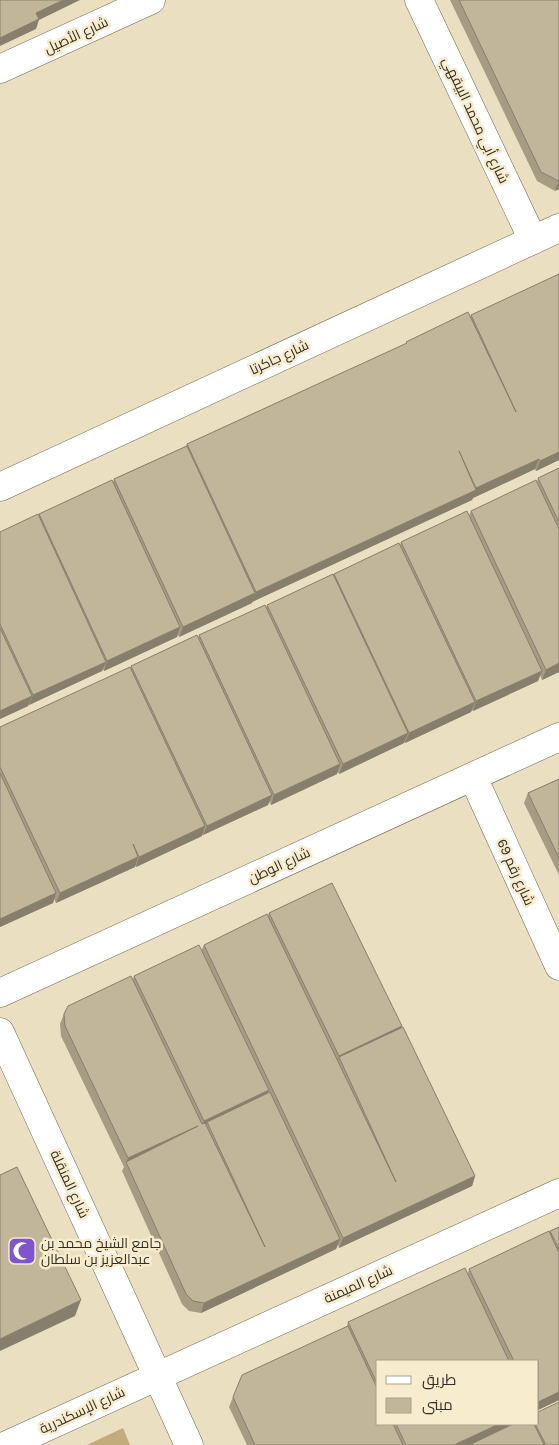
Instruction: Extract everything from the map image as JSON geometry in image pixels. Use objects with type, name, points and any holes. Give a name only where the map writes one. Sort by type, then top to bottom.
[{"type":"street","name":"شارع الأصيل","points":[[0,69],[151,0]]},
{"type":"street","name":"شارع أبي محمد البيقهي","points":[[419,0],[533,240]]},
{"type":"street","name":"شارع جاكرتا","points":[[0,487],[559,228]]},
{"type":"street","name":"شارع الوطن","points":[[0,993],[559,737]]},
{"type":"street","name":"شارع رقم 69","points":[[473,777],[559,966]]},
{"type":"street","name":"شارع المنقلة","points":[[0,1032],[189,1445]]},
{"type":"street","name":"شارع الميمنة","points":[[157,1376],[559,1193]]},
{"type":"street","name":"شارع الإسكندرية","points":[[7,1445],[157,1376]]},
{"type":"shaded area","points":[[123,1428],[130,1445],[87,1445]]},
{"type":"building","points":[[0,0],[63,0],[36,13],[39,19],[0,38]]},
{"type":"building","points":[[459,0],[559,0],[559,181],[541,172]]},
{"type":"building","points":[[559,274],[559,452],[540,461],[539,459],[476,488],[459,451],[476,490],[256,592],[187,444],[407,343],[468,312],[516,412],[471,315]]},
{"type":"building","points":[[187,446],[255,593],[183,627],[114,479]]},
{"type":"building","points":[[559,468],[559,522],[538,478]]},
{"type":"building","points":[[112,480],[180,627],[107,661],[39,514]]},
{"type":"building","points":[[536,480],[559,529],[559,663],[546,670],[471,511]]},
{"type":"building","points":[[467,511],[542,671],[476,701],[401,542]]},
{"type":"building","points":[[38,514],[106,662],[33,695],[0,624],[0,532]]},
{"type":"building","points":[[399,543],[475,702],[409,733],[334,574]]},
{"type":"building","points":[[333,574],[408,733],[343,764],[267,605]]},
{"type":"building","points":[[265,605],[340,764],[274,795],[199,635]]},
{"type":"building","points":[[0,628],[32,696],[0,711]]},
{"type":"building","points":[[197,635],[272,795],[207,826],[131,666]]},
{"type":"building","points":[[130,667],[205,826],[139,857],[133,844],[138,857],[60,893],[0,767],[0,727]]},
{"type":"building","points":[[0,773],[56,893],[0,919]]},
{"type":"building","points":[[559,779],[559,858],[528,793]]},
{"type":"building","points":[[332,883],[402,1026],[339,1056],[269,913]]},
{"type":"building","points":[[267,914],[396,1182],[339,1057],[403,1027],[475,1176],[343,1238],[204,945]]},
{"type":"building","points":[[199,945],[269,1090],[204,1121],[134,976]]},
{"type":"building","points":[[131,976],[202,1124],[205,1123],[265,1247],[207,1122],[270,1092],[340,1239],[204,1303],[193,1301],[186,1294],[126,1162],[198,1126],[128,1158],[65,1026],[64,1014],[68,1006]]},
{"type":"building","name":"جامع الشيخ محمد بن عبدالعزيز بن سلطان","points":[[17,1167],[81,1300],[0,1339],[0,1175]]},
{"type":"building","points":[[559,1227],[559,1249],[550,1231]]},
{"type":"building","points":[[549,1231],[559,1253],[559,1392],[539,1402],[539,1360],[514,1360],[469,1269]]},
{"type":"building","points":[[465,1268],[509,1360],[376,1360],[376,1381],[348,1322]]},
{"type":"building","points":[[348,1326],[376,1386],[376,1425],[393,1425],[403,1445],[255,1445],[233,1397],[242,1375]]},
{"type":"building","points":[[559,1402],[559,1445],[546,1445],[536,1425],[539,1425],[539,1412]]},
{"type":"building","points":[[396,1425],[497,1425],[454,1445],[406,1445]]},
{"type":"building","points":[[511,1425],[534,1425],[544,1445],[469,1445]]},
{"type":"place","name":"جامع الشيخ محمد بن عبدالعزيز بن سلطان","points":[[22,1251]]}]
